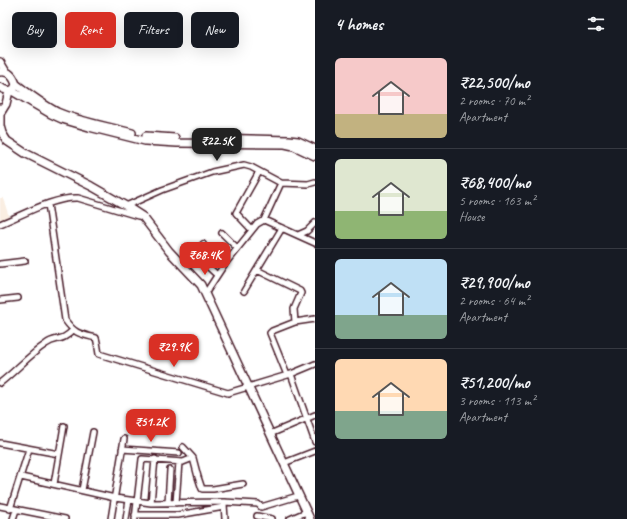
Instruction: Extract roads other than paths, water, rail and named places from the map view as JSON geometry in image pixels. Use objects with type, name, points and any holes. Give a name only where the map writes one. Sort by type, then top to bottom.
[{"type":"main road","points":[[0,62],[3,72],[13,78],[16,84],[36,99],[57,112],[78,119],[140,135],[171,138],[289,140],[298,141],[315,149]]},
{"type":"main road","points":[[3,90],[16,84]]},
{"type":"main road","points":[[3,90],[6,104],[0,110],[0,126],[7,142],[25,153],[91,186],[126,206],[143,218],[169,252],[201,286],[310,519]]},
{"type":"main road","points":[[3,90],[62,119],[90,128],[145,141],[177,143],[285,144],[294,146],[315,156]]},
{"type":"street","points":[[126,206],[162,190],[212,172],[244,165],[251,167],[281,183],[308,184],[315,182]]},
{"type":"street","points":[[252,230],[236,213],[259,172]]},
{"type":"street","points":[[205,294],[237,248],[257,224],[264,220],[281,183]]},
{"type":"street","points":[[0,224],[48,204],[68,198],[78,198],[143,218]]},
{"type":"street","points":[[48,204],[65,320],[78,334],[96,338],[99,354],[228,393],[289,374],[315,364]]},
{"type":"street","points":[[264,220],[315,243]]},
{"type":"street","points":[[298,235],[315,223]]},
{"type":"street","points":[[244,291],[282,228]]},
{"type":"street","points":[[222,233],[237,248]]},
{"type":"street","points":[[183,267],[203,244]]},
{"type":"street","points":[[200,259],[217,275]]},
{"type":"street","points":[[0,264],[25,261]]},
{"type":"street","points":[[257,270],[300,291],[294,310],[295,322]]},
{"type":"street","points":[[0,300],[18,298]]},
{"type":"street","points":[[315,318],[295,322],[270,333],[289,374],[315,442]]},
{"type":"street","points":[[0,383],[47,342],[64,339],[73,330]]},
{"type":"street","points":[[270,434],[315,415]]},
{"type":"street","points":[[54,484],[64,426]]},
{"type":"street","points":[[82,490],[93,432]]},
{"type":"street","points":[[112,519],[124,439]]},
{"type":"street","points":[[0,443],[59,454]]},
{"type":"street","points":[[183,447],[193,458],[202,489],[213,489],[243,484]]},
{"type":"street","points":[[13,519],[13,509],[20,477],[29,449]]},
{"type":"street","points":[[122,449],[179,453]]},
{"type":"street","points":[[284,464],[315,451]]},
{"type":"street","points":[[193,458],[184,462],[155,459],[142,460],[135,517],[176,516],[224,504]]},
{"type":"street","points":[[151,503],[155,459]]},
{"type":"street","points":[[176,503],[179,462]]},
{"type":"street","points":[[168,503],[170,470]]},
{"type":"street","points":[[20,477],[115,498],[151,503],[258,504],[261,507],[298,496]]},
{"type":"street","points":[[126,519],[129,500]]},
{"type":"street","points":[[224,504],[225,519]]},
{"type":"street","points":[[0,506],[65,519]]},
{"type":"street","points":[[290,519],[306,512]]},
{"type":"street","points":[[257,516],[272,519]]}]
